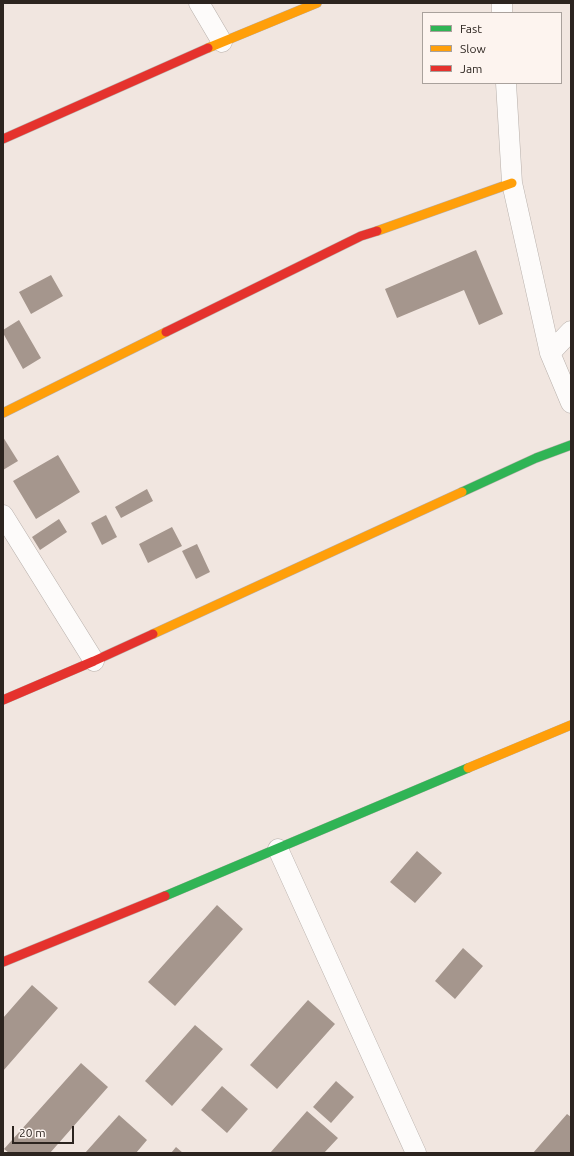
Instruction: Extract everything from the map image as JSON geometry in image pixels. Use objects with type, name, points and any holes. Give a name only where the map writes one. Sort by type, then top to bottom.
[{"type":"street","points":[[199,3],[222,42]]},
{"type":"street","points":[[3,139],[222,42],[317,3]]},
{"type":"street","points":[[506,84],[512,183],[550,353],[571,403]]},
{"type":"street","points":[[3,413],[361,236],[512,183]]},
{"type":"street","points":[[550,353],[571,331]]},
{"type":"street","points":[[3,700],[94,661],[536,458],[571,445]]},
{"type":"street","points":[[3,515],[94,661]]},
{"type":"street","points":[[3,962],[278,849],[571,725]]},
{"type":"street","points":[[278,849],[416,1153]]},
{"type":"building","points":[[476,250],[503,314],[479,325],[464,290],[397,318],[385,289]]},
{"type":"building","points":[[51,275],[63,296],[31,314],[19,292]]},
{"type":"building","points":[[19,320],[41,358],[23,369],[3,333],[3,330]]},
{"type":"building","points":[[3,437],[18,461],[3,470]]},
{"type":"building","points":[[58,455],[80,492],[36,519],[13,481]]},
{"type":"building","points":[[147,489],[153,501],[121,518],[115,507]]},
{"type":"building","points":[[106,515],[117,537],[102,545],[91,523]]},
{"type":"building","points":[[59,519],[67,532],[40,550],[32,537]]},
{"type":"building","points":[[172,527],[182,546],[148,563],[139,544]]},
{"type":"building","points":[[197,544],[210,572],[196,579],[182,551]]},
{"type":"building","points":[[417,851],[442,873],[415,903],[390,882]]},
{"type":"building","points":[[217,905],[243,929],[175,1006],[148,982]]},
{"type":"building","points":[[463,948],[483,966],[455,999],[435,981]]},
{"type":"building","points":[[32,985],[58,1008],[3,1071],[3,1018]]},
{"type":"building","points":[[308,1000],[335,1024],[277,1089],[250,1065]]},
{"type":"building","points":[[195,1025],[223,1049],[172,1106],[145,1081]]},
{"type":"building","points":[[81,1063],[108,1087],[50,1153],[9,1153],[4,1149]]},
{"type":"building","points":[[336,1081],[354,1097],[331,1123],[313,1107]]},
{"type":"building","points":[[222,1086],[248,1109],[227,1133],[201,1110]]},
{"type":"building","points":[[307,1111],[338,1138],[324,1153],[270,1153]]},
{"type":"building","points":[[567,1114],[571,1117],[571,1153],[533,1153]]},
{"type":"building","points":[[119,1115],[147,1140],[136,1153],[85,1153]]},
{"type":"building","points":[[176,1147],[183,1153],[171,1153]]},
{"type":"traffic: fast","points":[[462,492],[536,458],[571,445]]},
{"type":"traffic: fast","points":[[165,896],[468,768]]},
{"type":"traffic: slow","points":[[208,48],[317,3]]},
{"type":"traffic: slow","points":[[377,231],[512,183]]},
{"type":"traffic: slow","points":[[3,413],[166,332]]},
{"type":"traffic: slow","points":[[153,634],[462,492]]},
{"type":"traffic: slow","points":[[468,768],[571,725]]},
{"type":"traffic: jam","points":[[3,139],[208,48]]},
{"type":"traffic: jam","points":[[166,332],[361,236],[377,231]]},
{"type":"traffic: jam","points":[[3,700],[153,634]]},
{"type":"traffic: jam","points":[[3,962],[165,896]]}]
